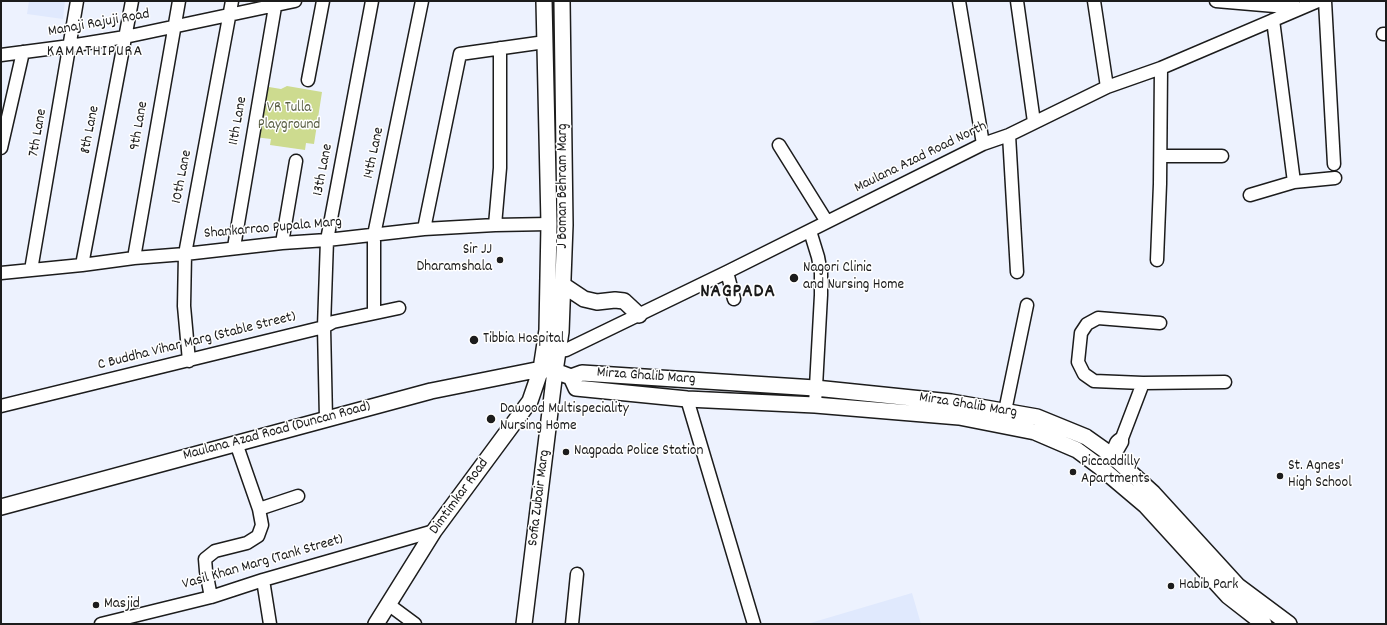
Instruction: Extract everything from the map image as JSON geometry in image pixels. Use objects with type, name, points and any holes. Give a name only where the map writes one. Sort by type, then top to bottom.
[{"type":"main road","name":"J Boman Behram Marg","points":[[544,1],[549,224],[547,330],[551,352]]},
{"type":"main road","name":"J Boman Behram Marg","points":[[548,370],[551,352],[561,332],[563,285],[565,217],[562,1]]},
{"type":"main road","points":[[563,285],[584,299],[597,302],[615,300],[624,301],[639,315]]},
{"type":"main road","name":"Mirza Ghalib Marg","points":[[548,370],[571,377],[582,373],[815,388],[951,402],[1037,417],[1086,437],[1112,452],[1153,493],[1238,586],[1289,624]]},
{"type":"main road","name":"Maulana Azad Road (Duncan Road)","points":[[1,507],[431,391],[548,370]]},
{"type":"main road","name":"Dimtimkar Road","points":[[376,624],[434,531],[530,401],[548,370]]},
{"type":"main road","name":"Sofia Zubair Marg","points":[[524,624],[548,370]]},
{"type":"main road","name":"Mirza Ghalib Marg","points":[[571,377],[576,388],[687,399],[815,404],[958,417],[1035,432],[1077,450],[1100,467],[1145,505],[1228,596],[1264,624]]},
{"type":"street","name":"7th Lane","points":[[31,270],[77,1]]},
{"type":"street","name":"8th Lane","points":[[82,265],[132,1]]},
{"type":"street","name":"9th Lane","points":[[134,258],[173,28],[179,1]]},
{"type":"street","name":"10th Lane","points":[[189,361],[184,306],[185,254],[232,1]]},
{"type":"street","name":"Manaji Rajuji Road","points":[[1,54],[70,46],[125,37],[173,28],[276,3],[295,1]]},
{"type":"street","points":[[308,80],[323,1]]},
{"type":"street","name":"13th Lane","points":[[326,419],[324,327],[327,240],[372,1]]},
{"type":"street","name":"14th Lane","points":[[374,312],[374,236],[422,1]]},
{"type":"street","points":[[959,1],[983,144]]},
{"type":"street","points":[[1018,1],[1034,122]]},
{"type":"street","points":[[1094,1],[1107,87]]},
{"type":"street","points":[[1216,1],[1300,8]]},
{"type":"street","name":"Maulana Azad Road North","points":[[551,352],[566,350],[728,272],[983,144],[1009,135],[1107,87],[1161,68],[1318,1]]},
{"type":"street","points":[[1325,1],[1334,164]]},
{"type":"street","name":"11th Lane","points":[[234,247],[276,3]]},
{"type":"street","points":[[1273,20],[1294,182]]},
{"type":"street","points":[[424,229],[460,54],[545,42]]},
{"type":"street","points":[[495,225],[500,168],[500,48]]},
{"type":"street","points":[[1,148],[24,52]]},
{"type":"street","points":[[1157,260],[1161,68]]},
{"type":"street","points":[[1009,135],[1017,272]]},
{"type":"street","points":[[779,145],[827,222]]},
{"type":"street","points":[[1160,156],[1222,156]]},
{"type":"street","points":[[282,243],[296,161]]},
{"type":"street","points":[[1250,195],[1294,182],[1335,178]]},
{"type":"street","name":"Shankarrao Pupala Marg","points":[[1,273],[134,258],[185,254],[234,247],[374,236],[424,229],[549,224]]},
{"type":"street","points":[[810,231],[821,273],[815,404]]},
{"type":"street","points":[[728,272],[734,299]]},
{"type":"street","points":[[1004,411],[1027,305]]},
{"type":"street","name":"C Buddha Vihar Marg (Stable Street)","points":[[1,406],[324,327],[333,322],[374,312],[399,308]]},
{"type":"street","points":[[1160,323],[1098,318],[1087,324],[1081,333],[1078,362],[1084,374],[1094,381],[1143,384],[1225,382]]},
{"type":"street","points":[[1100,467],[1112,452],[1118,440],[1122,438],[1143,384]]},
{"type":"street","points":[[687,399],[754,624]]},
{"type":"street","points":[[211,596],[206,571],[206,558],[215,551],[247,543],[258,536],[262,525],[259,509],[236,443]]},
{"type":"street","points":[[259,509],[298,496]]},
{"type":"street","name":"Vasil Khan Marg (Tank Street)","points":[[101,624],[211,596],[434,531]]},
{"type":"street","points":[[572,624],[577,574]]},
{"type":"street","points":[[263,580],[270,624]]},
{"type":"street","points":[[388,604],[416,624]]},
{"type":"shaded area","points":[[29,1],[65,1],[63,19],[27,14]]},
{"type":"shaded area","points":[[912,593],[921,624],[807,624]]},
{"type":"green space","name":"VR Tulla Playground","points":[[263,86],[281,89],[287,86],[322,92],[314,144],[306,143],[305,150],[270,145],[271,139],[254,137]]},
{"type":"place","name":"Sir JJ Dharamshala","points":[[500,260]]},
{"type":"place","name":"Nagori Clinic and Nursing Home","points":[[794,278]]},
{"type":"place","name":"Tibbia Hospital","points":[[474,340]]},
{"type":"place","name":"Dawood Multispeciality Nursing Home","points":[[491,419]]},
{"type":"place","name":"Nagpada Police Station","points":[[566,452]]},
{"type":"place","name":"Piccaddilly Apartments","points":[[1073,472]]},
{"type":"place","name":"St. Agnes' High School","points":[[1280,476]]},
{"type":"place","name":"Habib Park","points":[[1171,586]]},
{"type":"place","name":"Masjid","points":[[96,605]]},
{"type":"district","name":"KAMATHIPURA","points":[[95,53]]},
{"type":"district","name":"NAGPADA","points":[[738,293]]}]
